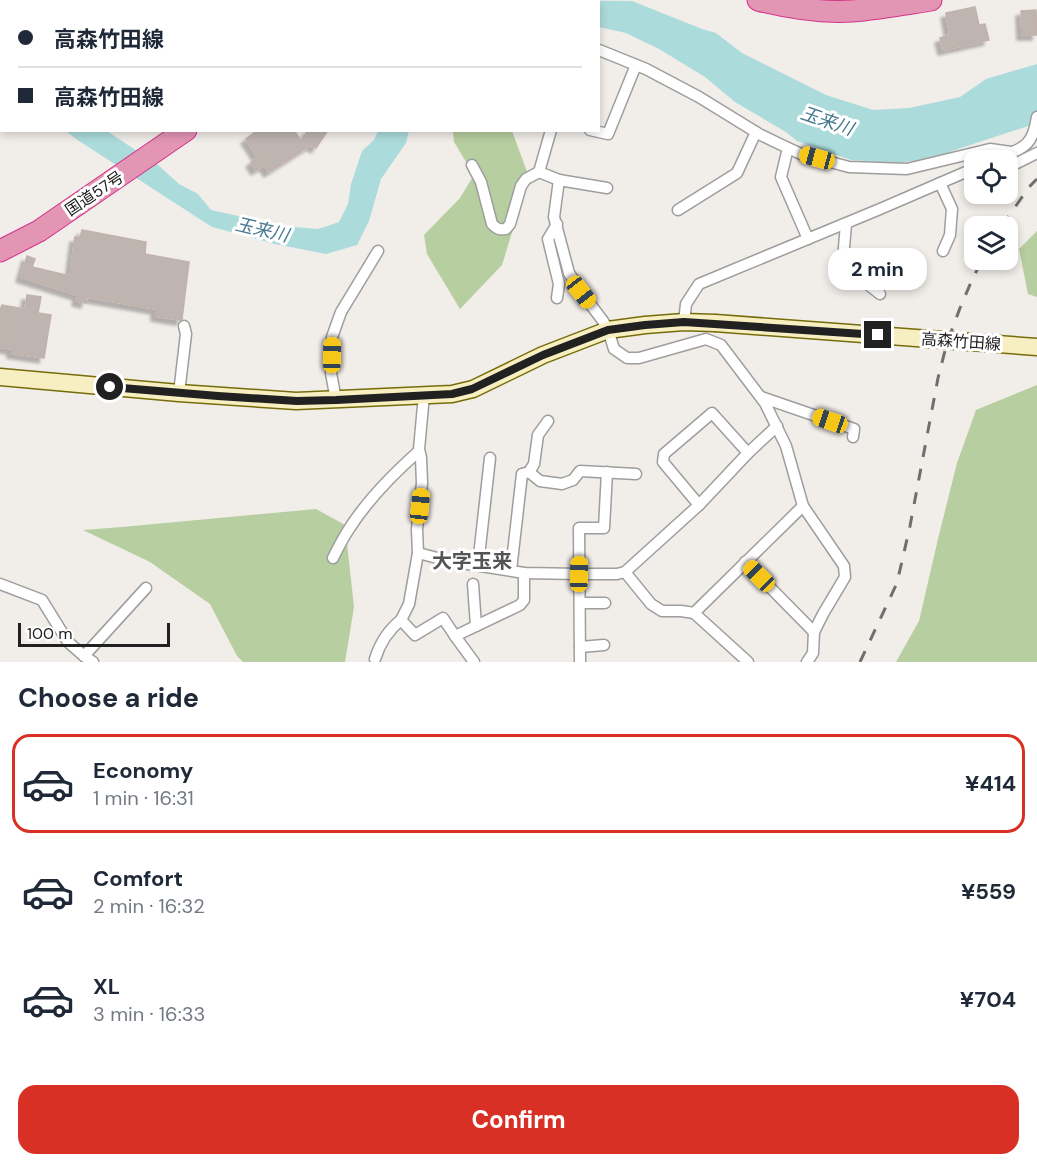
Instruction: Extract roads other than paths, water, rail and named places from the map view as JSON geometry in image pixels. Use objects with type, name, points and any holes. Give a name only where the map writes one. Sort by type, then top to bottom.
[{"type":"highway","points":[[758,0],[803,9],[851,11],[931,0]]},
{"type":"highway","name":"国道57号","points":[[0,251],[39,231],[183,132]]},
{"type":"main road","name":"高森竹田線","points":[[0,377],[297,401],[452,394],[472,389],[543,355],[608,330],[684,322],[1037,347]]},
{"type":"street","points":[[600,50],[636,65],[699,97],[756,132],[801,154],[849,167],[907,169],[964,155]]},
{"type":"street","points":[[599,132],[608,134],[636,65]]},
{"type":"street","points":[[1015,150],[1026,145],[1035,132],[1037,117]]},
{"type":"street","points":[[472,165],[481,182],[492,224],[497,229],[507,229],[521,186],[526,179],[539,172],[550,132]]},
{"type":"street","points":[[678,210],[737,172],[756,132]]},
{"type":"street","points":[[789,148],[781,177],[808,239]]},
{"type":"street","points":[[1018,162],[1037,153]]},
{"type":"street","points":[[539,172],[559,180],[607,188]]},
{"type":"street","points":[[684,322],[686,304],[699,284],[964,173]]},
{"type":"street","points":[[559,180],[554,217],[569,273],[603,321],[614,349],[627,358],[639,358],[706,339],[721,345],[760,397],[777,426],[786,446],[803,506],[844,566],[845,577],[814,632],[813,653],[807,662]]},
{"type":"street","points":[[940,183],[952,209],[950,235],[943,250]]},
{"type":"street","points":[[557,224],[548,239],[559,285],[557,298]]},
{"type":"street","points":[[846,224],[843,259],[848,268],[880,294]]},
{"type":"street","points":[[336,400],[331,373],[332,337],[341,312],[378,251]]},
{"type":"street","points":[[179,393],[186,334],[184,326]]},
{"type":"street","points":[[375,659],[384,637],[401,620],[409,604],[417,553],[422,483],[419,451],[423,395]]},
{"type":"street","points":[[760,397],[854,429],[853,437]]},
{"type":"street","points":[[699,506],[663,462],[664,454],[712,413],[748,453]]},
{"type":"street","points":[[511,570],[522,474],[529,472],[534,464],[538,435],[548,421]]},
{"type":"street","points":[[417,553],[449,561],[524,573],[617,574],[625,572],[699,506],[748,453],[777,426]]},
{"type":"street","points":[[333,558],[349,528],[373,496],[419,451]]},
{"type":"street","points":[[478,565],[490,458]]},
{"type":"street","points":[[529,472],[540,481],[562,483],[573,480],[580,471],[636,474]]},
{"type":"street","points":[[580,662],[579,528],[604,528],[608,472]]},
{"type":"street","points":[[694,613],[803,506]]},
{"type":"street","points":[[745,562],[814,632]]},
{"type":"street","points":[[625,572],[651,604],[662,611],[694,613],[748,662]]},
{"type":"street","points":[[455,636],[520,605],[524,600],[524,573]]},
{"type":"street","points":[[0,584],[42,600],[68,642],[89,659],[147,588]]},
{"type":"street","points":[[473,584],[476,626]]},
{"type":"street","points":[[580,603],[605,603]]},
{"type":"street","points":[[401,620],[415,634],[443,618],[474,662]]},
{"type":"street","points":[[580,647],[604,645]]},
{"type":"water","name":"玉来川","points":[[600,1],[632,1],[716,33],[742,53],[826,95],[873,110],[909,108],[960,97],[986,79],[1037,64],[1037,123],[952,151],[945,157],[898,163],[851,160],[797,141],[735,102],[705,77],[659,49],[626,33],[600,27]]},
{"type":"water","name":"玉来川","points":[[67,132],[108,132],[158,165],[179,184],[198,194],[211,210],[283,226],[318,229],[339,222],[348,204],[351,184],[362,151],[374,140],[378,132],[409,132],[406,143],[381,179],[369,221],[357,245],[326,254],[275,244],[212,227]]},
{"type":"railway","points":[[1009,216],[1037,179]]},
{"type":"railway","points":[[860,662],[897,583],[938,378],[947,343],[977,270]]},
{"type":"district","name":"大字玉来","points":[[472,561]]}]
